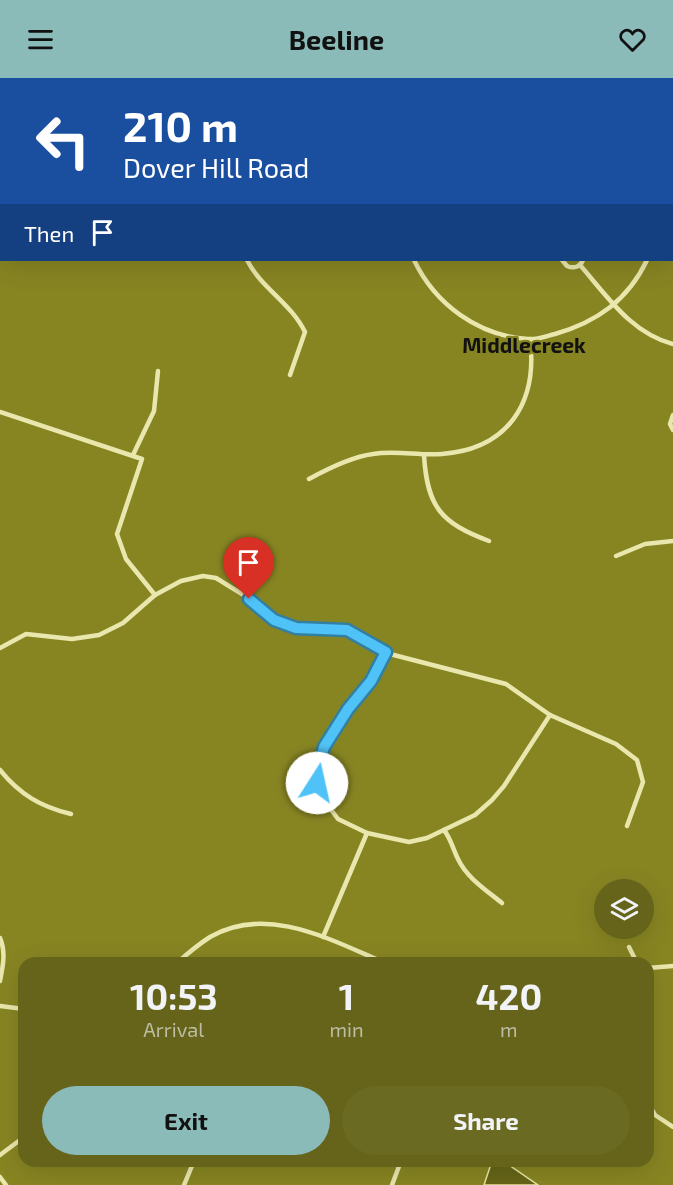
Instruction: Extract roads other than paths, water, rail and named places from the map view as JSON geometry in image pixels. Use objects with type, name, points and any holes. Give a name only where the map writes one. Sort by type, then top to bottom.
[{"type":"street","points":[[249,261],[262,284],[284,302],[298,318],[305,332],[290,375]]},
{"type":"street","points":[[414,261],[422,278],[444,304],[460,315],[485,329],[509,337],[530,339],[579,327],[601,315],[614,306],[635,282],[646,261]]},
{"type":"street","points":[[562,261],[570,268],[581,262],[614,306],[639,329],[673,344]]},
{"type":"street","points":[[309,479],[329,468],[370,454],[390,452],[424,455],[476,448],[502,431],[512,421],[524,402],[529,390],[532,354],[530,339]]},
{"type":"street","points":[[133,455],[154,411],[158,371]]},
{"type":"street","points":[[0,412],[141,458],[117,534],[126,559],[155,595]]},
{"type":"street","points":[[673,415],[670,420],[673,430]]},
{"type":"street","points":[[424,455],[430,494],[441,514],[467,533],[489,541]]},
{"type":"street","points":[[616,556],[645,544],[673,541]]},
{"type":"street","points":[[0,648],[26,634],[72,639],[99,635],[123,623],[155,595],[181,581],[203,576],[216,578],[242,594],[274,620],[296,628],[347,630],[386,652],[506,684],[550,715],[616,744],[637,760],[643,782],[627,826]]},
{"type":"street","points":[[386,652],[371,681],[348,709],[324,747],[316,779],[326,803],[338,819],[366,833],[408,843],[427,838],[475,815],[504,786],[550,715]]},
{"type":"street","points":[[0,770],[10,783],[28,799],[71,814]]},
{"type":"street","points":[[444,830],[451,840],[458,860],[472,878],[502,903]]},
{"type":"street","points":[[323,937],[366,833]]},
{"type":"street","points":[[185,957],[210,937],[238,926],[265,922],[294,927],[371,957]]},
{"type":"street","points":[[0,938],[3,947],[3,962],[0,981]]},
{"type":"street","points":[[629,947],[634,957]]},
{"type":"street","points":[[654,968],[673,966]]},
{"type":"street","points":[[0,1006],[18,1008]]},
{"type":"street","points":[[654,1113],[673,1127]]},
{"type":"street","points":[[0,1155],[18,1142]]},
{"type":"street","points":[[184,1185],[192,1167]]},
{"type":"street","points":[[392,1185],[399,1167]]},
{"type":"street","points":[[0,1177],[6,1185]]},
{"type":"district","name":"Middlecreek","points":[[524,346]]}]
